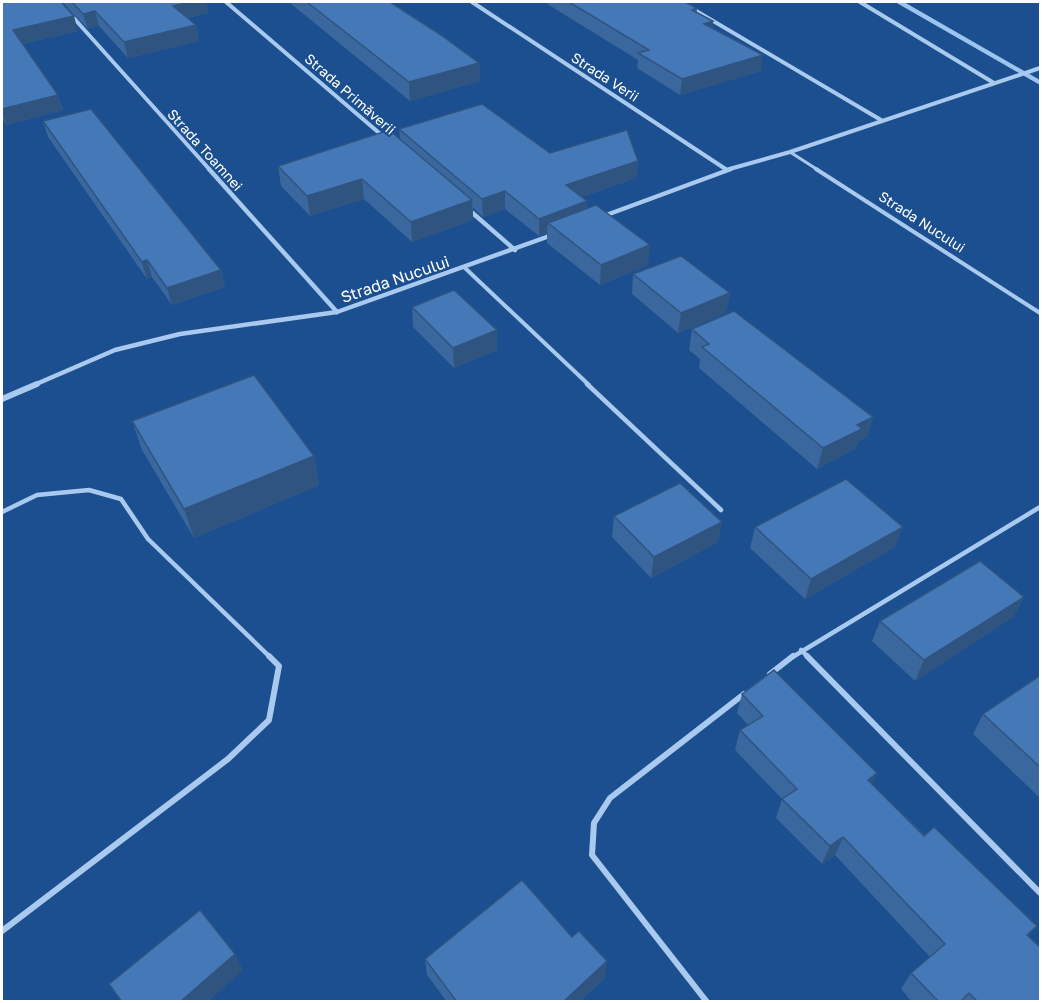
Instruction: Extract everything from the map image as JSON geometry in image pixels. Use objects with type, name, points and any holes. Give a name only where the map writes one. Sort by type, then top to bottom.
[{"type":"street","name":"Strada Primăverii","points":[[226,2],[389,141]]},
{"type":"street","name":"Strada Verii","points":[[472,2],[727,170]]},
{"type":"street","points":[[681,2],[881,120]]},
{"type":"street","points":[[860,2],[994,82]]},
{"type":"street","name":"Strada Toamnei","points":[[66,10],[337,312]]},
{"type":"street","points":[[593,220],[727,170],[790,152],[994,82],[1040,69]]},
{"type":"street","points":[[461,203],[515,250]]},
{"type":"street","name":"Strada Nucului","points":[[2,399],[115,350],[180,334],[337,312],[560,233]]},
{"type":"lane","name":"Strada Nucului","points":[[790,152],[1041,313]]},
{"type":"lane","points":[[465,268],[721,510]]},
{"type":"lane","points":[[2,512],[38,495],[88,490],[121,499],[148,539],[279,666],[268,720],[228,759],[2,931]]},
{"type":"lane","points":[[765,678],[801,650],[1041,507]]},
{"type":"lane","points":[[801,650],[1041,892]]},
{"type":"lane","points":[[708,1002],[592,855],[591,838],[594,823],[610,798],[747,692]]},
{"type":"building","points":[[2,2],[61,2],[74,16],[13,30],[58,95],[2,109]]},
{"type":"building","points":[[72,2],[190,2],[173,6],[196,25],[124,42],[95,11],[83,14]]},
{"type":"building","points":[[307,2],[390,2],[479,63],[409,82]]},
{"type":"building","points":[[569,2],[685,2],[697,8],[692,10],[713,21],[704,24],[763,55],[682,79],[638,53],[649,50]]},
{"type":"building","points":[[482,104],[550,153],[627,130],[638,161],[566,185],[587,201],[539,219],[505,191],[482,199],[399,129]]},
{"type":"building","points":[[91,109],[221,270],[167,288],[147,260],[142,262],[43,121]]},
{"type":"building","points":[[389,130],[472,200],[411,222],[362,179],[307,196],[278,166]]},
{"type":"building","points":[[596,205],[650,245],[601,265],[548,223]]},
{"type":"building","points":[[681,256],[730,293],[681,313],[633,274]]},
{"type":"building","points":[[454,290],[497,330],[453,348],[412,307]]},
{"type":"building","points":[[734,311],[873,417],[857,425],[862,429],[823,448],[702,347],[709,344],[692,329]]},
{"type":"building","points":[[254,375],[314,456],[184,509],[132,421]]},
{"type":"building","points":[[846,479],[903,527],[811,579],[755,527]]},
{"type":"building","points":[[680,483],[722,522],[654,557],[614,516]]},
{"type":"building","points":[[980,561],[1024,597],[924,660],[880,621]]},
{"type":"building","points":[[774,670],[877,773],[868,780],[924,836],[934,827],[1037,926],[1027,935],[1041,948],[1041,1002],[978,1002],[969,993],[960,1002],[939,1002],[911,973],[945,944],[843,837],[830,846],[782,799],[797,789],[740,730],[763,716],[742,694]]},
{"type":"building","points":[[1041,675],[1041,768],[983,714]]},
{"type":"building","points":[[522,880],[572,937],[579,931],[607,961],[563,1002],[457,1002],[425,959]]},
{"type":"building","points":[[200,910],[235,954],[180,1002],[122,1002],[109,984]]},
{"type":"waterway","points":[[899,2],[1040,83]]}]
